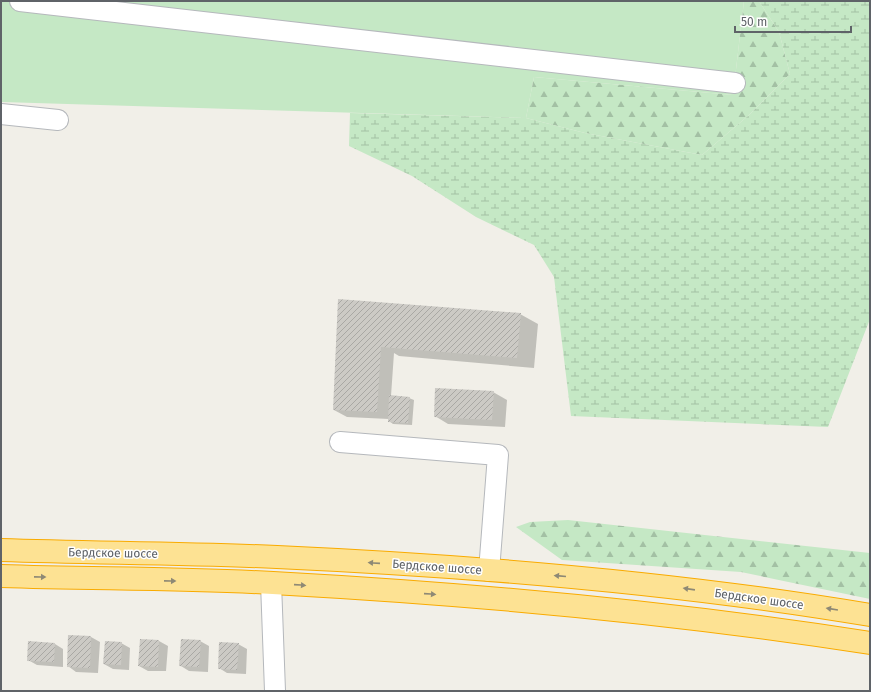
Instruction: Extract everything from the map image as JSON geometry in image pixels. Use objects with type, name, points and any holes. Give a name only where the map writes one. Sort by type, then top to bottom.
[{"type":"highway","name":"Бердское шоссе","points":[[1,550],[277,557],[648,583],[870,616]]},
{"type":"highway","points":[[1,576],[272,583],[462,596],[645,612],[870,643]]},
{"type":"lane","points":[[20,1],[735,83]]},
{"type":"lane","points":[[1,114],[58,120]]},
{"type":"lane","points":[[340,442],[498,455],[489,571]]},
{"type":"lane","points":[[272,583],[275,691]]},
{"type":"green space","points":[[1,1],[744,1],[733,95],[534,77],[526,118],[2,102],[1,106]]},
{"type":"green space","points":[[744,1],[759,1],[779,32],[790,74],[749,115],[702,155],[585,133],[526,118],[534,77],[733,95]]},
{"type":"green space","points":[[759,1],[870,1],[870,319],[828,427],[571,416],[554,277],[534,245],[476,217],[412,176],[349,146],[350,113],[526,118],[585,133],[702,155],[749,115],[790,74],[779,32]]},
{"type":"green space","points":[[568,520],[870,553],[870,599],[741,572],[562,560],[516,527],[530,522]]},
{"type":"building","points":[[338,299],[521,313],[517,358],[381,347],[377,412],[333,410]]},
{"type":"building","points":[[435,388],[494,391],[492,420],[434,417]]},
{"type":"building","points":[[389,395],[410,397],[408,423],[388,422]]},
{"type":"building","points":[[68,635],[91,636],[90,668],[67,667]]},
{"type":"building","points":[[140,639],[159,640],[158,667],[138,666]]},
{"type":"building","points":[[181,639],[201,640],[199,667],[179,666]]},
{"type":"building","points":[[28,641],[55,643],[54,662],[27,661]]},
{"type":"building","points":[[105,641],[122,642],[121,665],[103,664]]},
{"type":"building","points":[[219,642],[239,643],[237,670],[218,669]]}]
